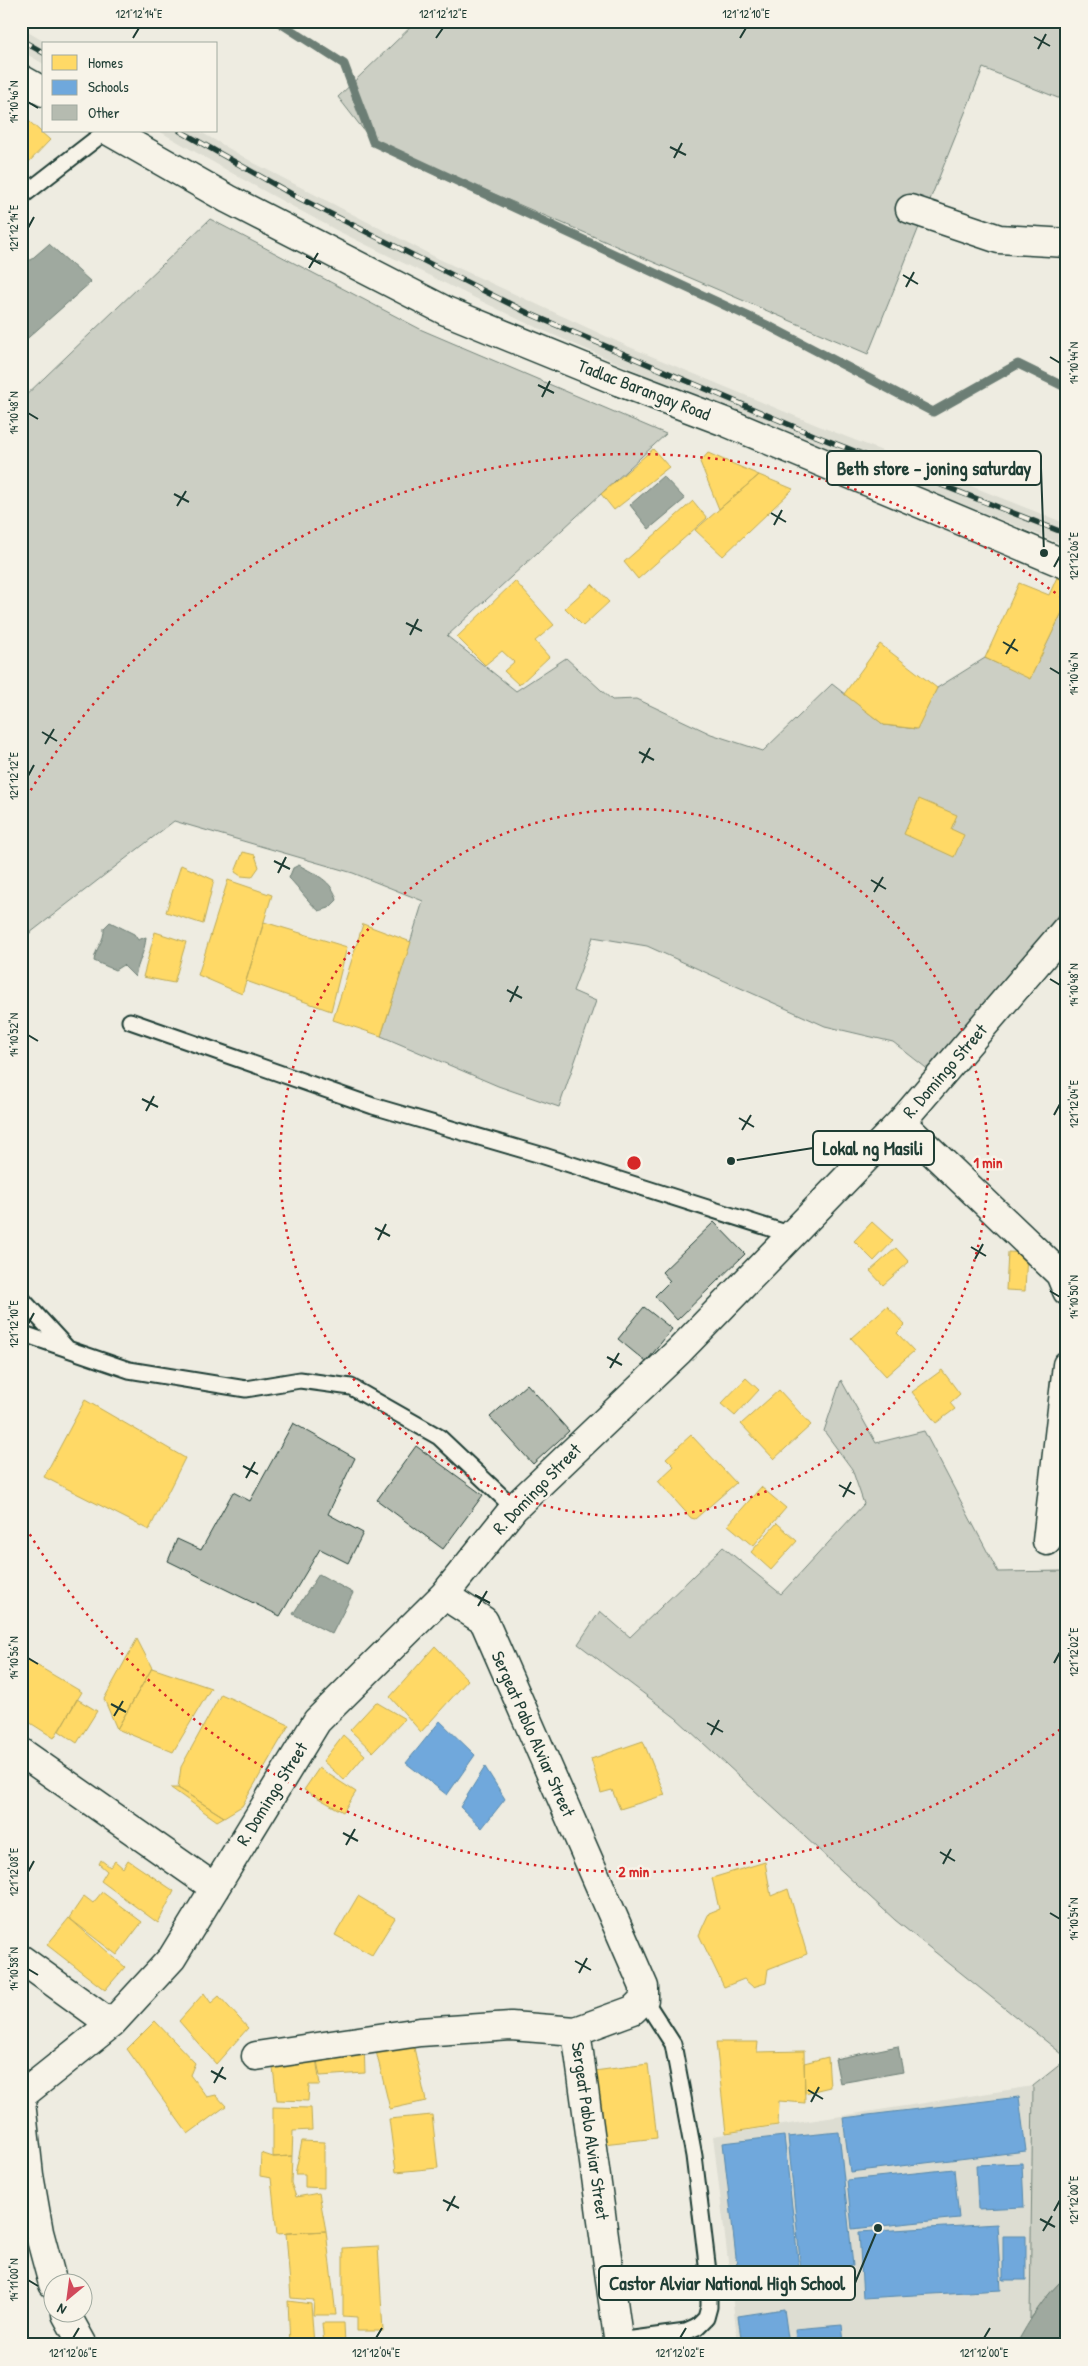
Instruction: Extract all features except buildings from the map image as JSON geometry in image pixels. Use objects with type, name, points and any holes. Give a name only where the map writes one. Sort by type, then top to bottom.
[{"type":"street","points":[[21,79],[42,91]]},
{"type":"street","name":"Tadlac Barangay Road","points":[[110,132],[228,199],[446,311],[620,382],[728,422],[1067,564]]},
{"type":"street","points":[[910,209],[1000,239],[1067,243]]},
{"type":"street","name":"R. Domingo Street","points":[[21,2096],[111,2024],[172,1958],[317,1721],[444,1596],[514,1508],[680,1351],[901,1122],[1067,928]]},
{"type":"street","points":[[901,1122],[1060,1274],[1067,1291]]},
{"type":"street","points":[[1047,1541],[1067,1365]]},
{"type":"street","name":"Sergeat Pablo Alviar Street","points":[[444,1596],[484,1621],[644,1987],[644,1999],[633,2010],[576,2031],[619,2343]]},
{"type":"street","points":[[21,1752],[215,1888]]},
{"type":"street","points":[[21,1959],[111,2024]]},
{"type":"street","points":[[256,2056],[420,2032],[511,2026],[576,2031]]},
{"type":"street","points":[[21,2102],[39,2232],[50,2274]]},
{"type":"street","points":[[71,2324],[82,2345]]},
{"type":"lane","points":[[21,197],[107,132]]},
{"type":"lane","points":[[130,1021],[373,1106],[541,1155],[792,1235]]},
{"type":"lane","points":[[21,1298],[67,1348]]},
{"type":"lane","points":[[21,1333],[129,1370],[246,1389],[300,1380],[351,1387],[438,1437],[514,1508]]},
{"type":"lane","points":[[619,2343],[686,2332],[697,2327],[706,2318],[710,2308],[709,2280],[694,2156],[673,2044],[644,1999]]},
{"type":"shaded area","points":[[417,21],[1067,21],[1067,97],[1058,98],[983,68],[868,354],[373,142],[338,97]]},
{"type":"shaded area","points":[[21,28],[45,42],[42,42],[42,63],[21,51]]},
{"type":"shaded area","points":[[161,132],[201,132],[254,163],[439,259],[627,346],[819,426],[1067,524],[1067,546],[716,406],[524,322],[336,230]]},
{"type":"shaded area","points":[[210,219],[422,330],[666,434],[447,636],[516,691],[566,658],[612,700],[637,699],[711,734],[763,751],[832,684],[884,725],[916,729],[937,688],[985,658],[1030,678],[1067,602],[1067,927],[939,1078],[893,1042],[825,1026],[647,946],[593,937],[573,991],[596,1001],[559,1107],[498,1086],[381,1036],[423,901],[353,873],[174,821],[21,940],[21,400]]},
{"type":"shaded area","points":[[49,244],[91,282],[21,344],[21,268]]},
{"type":"shaded area","points":[[663,476],[685,499],[649,529],[630,505]]},
{"type":"shaded area","points":[[299,865],[317,875],[335,893],[337,900],[329,908],[319,911],[289,878],[293,868]]},
{"type":"shaded area","points":[[110,922],[134,934],[138,940],[146,937],[135,977],[123,965],[115,970],[94,961],[103,937],[104,928]]},
{"type":"shaded area","points":[[841,1380],[876,1443],[924,1431],[998,1572],[1067,1571],[1067,2058],[895,1920],[676,1718],[578,1644],[600,1611],[630,1637],[723,1547],[781,1594],[864,1504],[852,1469],[824,1431]]},
{"type":"shaded area","points":[[319,1574],[353,1593],[332,1634],[293,1614]]},
{"type":"shaded area","points":[[898,2046],[903,2072],[840,2083],[835,2059]]},
{"type":"shaded area","points":[[1067,2059],[1067,2276],[1030,2319],[1033,2086]]},
{"type":"shaded area","points":[[1033,2086],[1030,2319],[1016,2345],[738,2345],[713,2136]]},
{"type":"shaded area","points":[[1067,2276],[1067,2345],[1016,2345],[1045,2299]]},
{"type":"waterway","points":[[277,21],[344,64],[373,142],[769,326],[933,412],[1018,364],[1067,388]]},
{"type":"railway","points":[[21,40],[42,52]]},
{"type":"railway","points":[[182,132],[295,196],[528,313],[816,436],[1067,534]]},
{"type":"place","name":"Beth store - joning saturday","points":[[1044,553]]},
{"type":"place","name":"Lokal ng Masili","points":[[731,1161]]},
{"type":"place","name":"Castor Alviar National High School","points":[[878,2228]]}]
